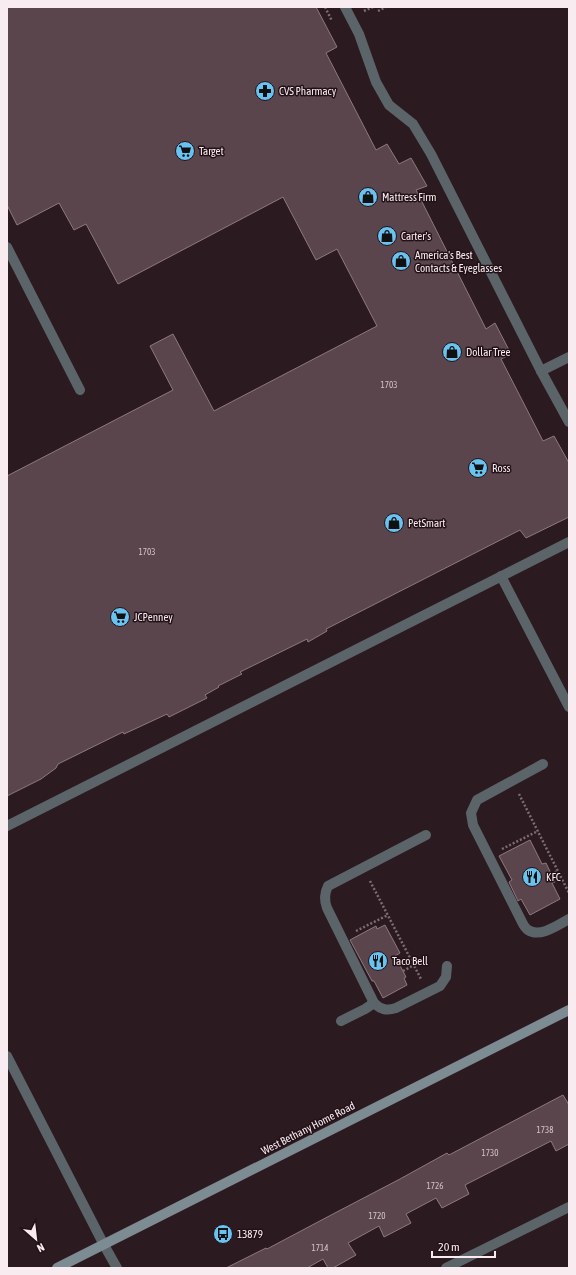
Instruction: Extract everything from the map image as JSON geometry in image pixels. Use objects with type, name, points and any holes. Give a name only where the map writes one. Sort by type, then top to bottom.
[{"type":"main road","name":"West Bethany Home Road","points":[[57,1268],[569,1010]]},
{"type":"street","points":[[345,7],[359,34],[376,82],[389,105],[413,124],[431,154],[541,371],[569,422]]},
{"type":"street","points":[[7,246],[80,390]]},
{"type":"street","points":[[541,371],[569,357]]},
{"type":"street","points":[[7,826],[569,542]]},
{"type":"street","points":[[501,576],[566,695],[569,706]]},
{"type":"street","points":[[543,764],[476,800],[471,814],[473,825],[488,856],[522,922],[528,930],[536,933],[545,931],[569,919]]},
{"type":"street","points":[[426,834],[328,886],[325,893],[327,908],[374,1003],[379,1008],[389,1010],[396,1008],[440,986],[446,977],[447,966]]},
{"type":"street","points":[[341,1022],[374,1003]]},
{"type":"street","points":[[7,1056],[117,1268]]},
{"type":"street","points":[[446,1268],[569,1207]]},
{"type":"path","points":[[378,11],[386,7]]},
{"type":"path","points":[[513,781],[569,893]]},
{"type":"path","points":[[488,856],[538,831]]},
{"type":"path","points":[[363,868],[427,992]]},
{"type":"path","points":[[551,874],[558,871]]},
{"type":"path","points":[[342,939],[388,915]]},
{"type":"path","points":[[403,971],[414,965]]},
{"type":"building","points":[[7,7],[316,7],[337,47],[326,53],[376,150],[387,144],[399,164],[411,158],[427,186],[416,190],[486,329],[495,323],[511,354],[501,359],[543,441],[554,436],[569,463],[569,517],[526,538],[520,530],[326,629],[327,631],[308,642],[307,639],[240,672],[242,674],[218,686],[219,687],[205,695],[207,698],[169,717],[167,714],[124,734],[123,732],[58,764],[56,768],[41,779],[7,796],[7,476],[173,390],[150,346],[173,334],[214,411],[377,326],[337,249],[316,260],[283,197],[118,284],[86,224],[74,230],[59,203],[17,225],[7,205]]},
{"type":"building","name":"KFC","points":[[530,840],[542,864],[546,863],[555,882],[552,883],[560,899],[530,915],[521,899],[518,901],[509,882],[512,880],[499,856]]},
{"type":"building","points":[[385,925],[400,953],[395,956],[406,977],[404,978],[407,985],[383,998],[350,940],[376,926],[377,929]]},
{"type":"building","points":[[563,1095],[569,1105],[569,1144],[556,1151],[551,1141],[465,1185],[469,1194],[442,1208],[436,1198],[406,1214],[411,1223],[384,1237],[379,1226],[348,1243],[356,1255],[333,1268],[328,1268],[323,1259],[307,1268],[226,1268],[266,1248],[267,1249],[447,1153],[449,1155]]},
{"type":"place","name":"CVS Pharmacy","points":[[265,91]]},
{"type":"place","name":"Target","points":[[185,151]]},
{"type":"place","name":"Mattress Firm","points":[[368,197]]},
{"type":"place","name":"Carter's","points":[[387,236]]},
{"type":"place","name":"America's Best Contacts & Eyeglasses","points":[[401,261]]},
{"type":"place","name":"Dollar Tree","points":[[452,352]]},
{"type":"place","name":"Ross","points":[[478,468]]},
{"type":"place","name":"PetSmart","points":[[394,523]]},
{"type":"place","name":"JCPenney","points":[[120,617]]},
{"type":"place","name":"KFC","points":[[532,877]]},
{"type":"place","name":"Taco Bell","points":[[378,961]]},
{"type":"place","name":"13879","points":[[223,1234]]}]
